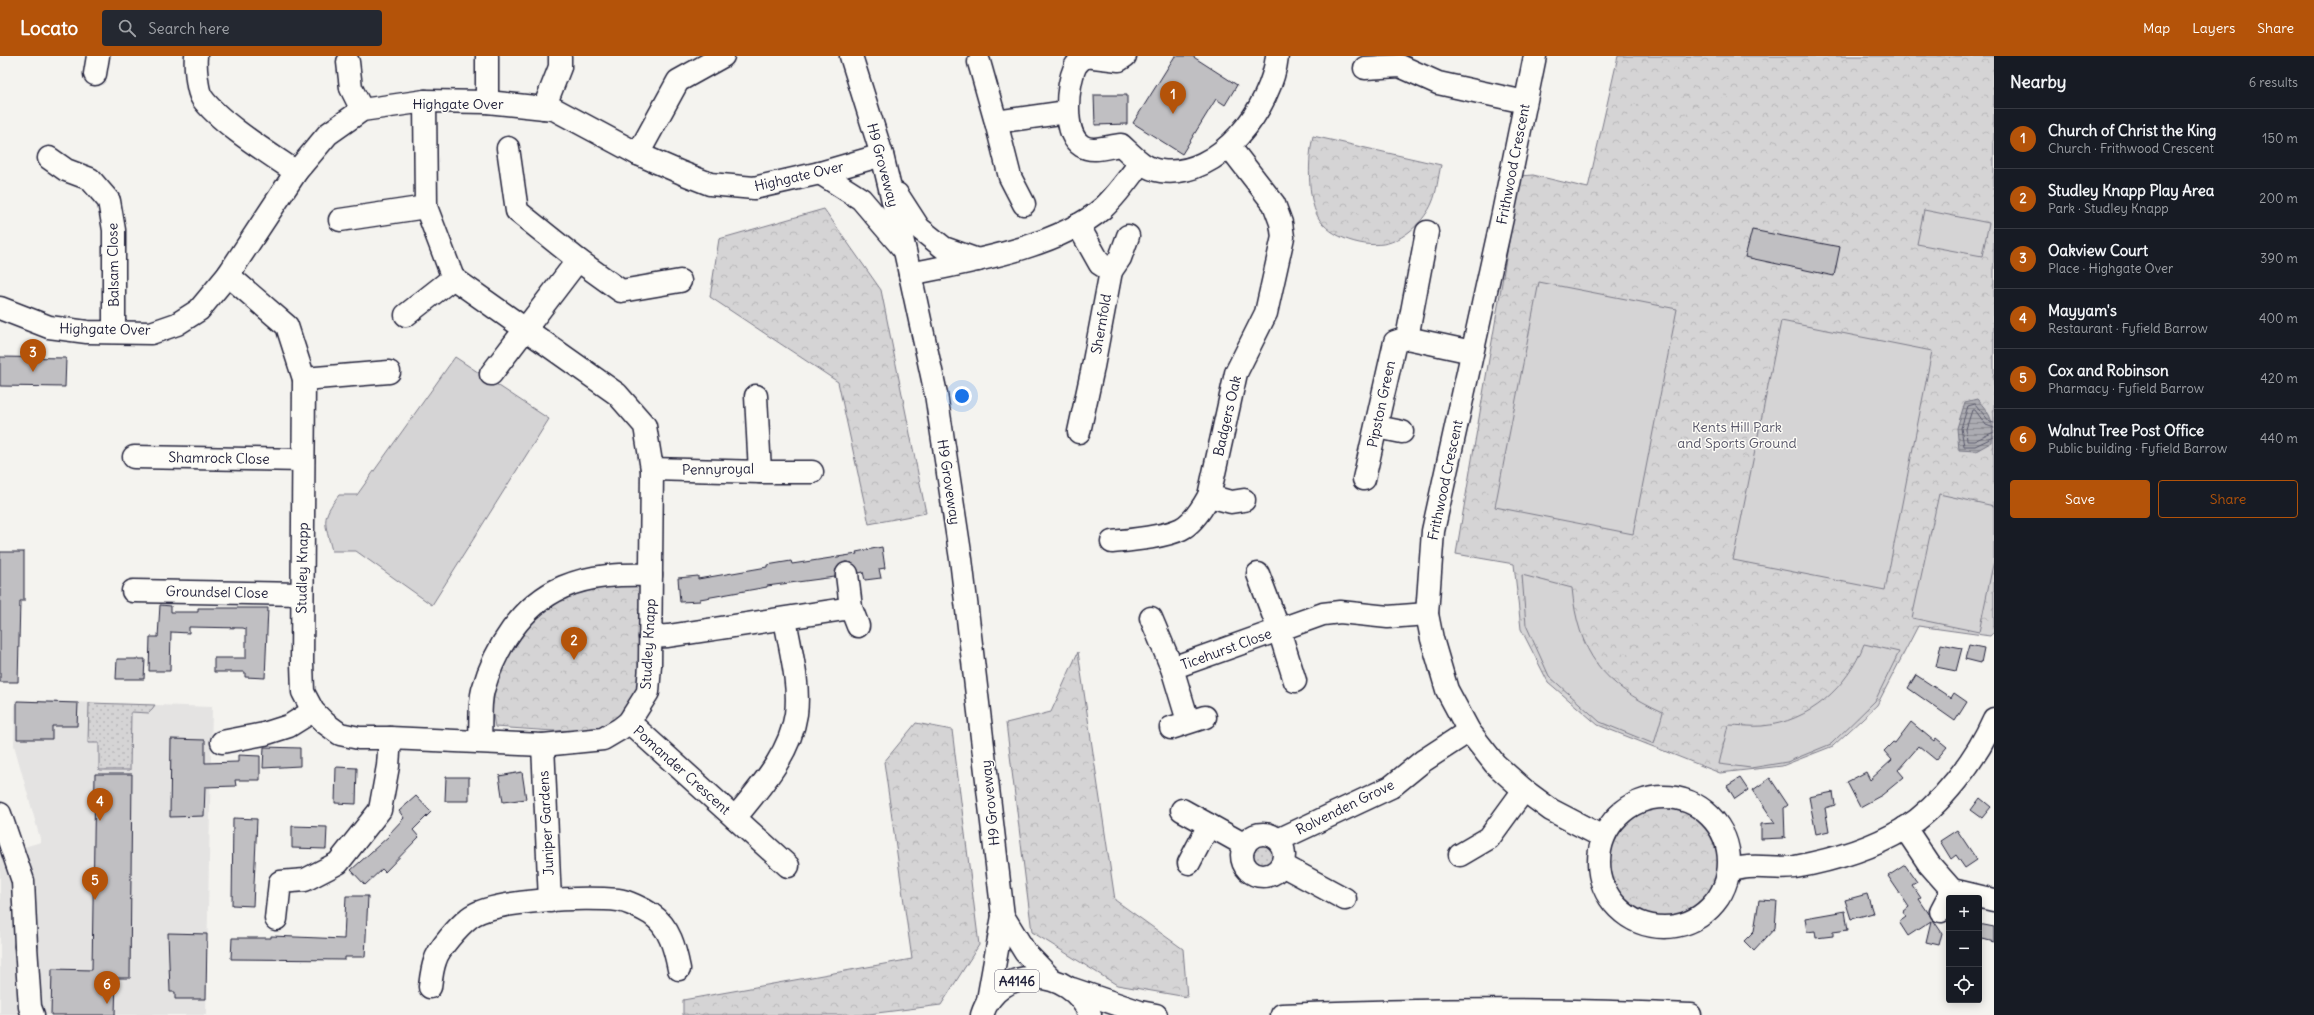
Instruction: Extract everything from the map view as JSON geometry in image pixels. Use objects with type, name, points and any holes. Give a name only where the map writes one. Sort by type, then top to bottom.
[{"type":"main road","points":[[196,56],[195,64],[201,97],[220,116],[296,172]]},
{"type":"main road","points":[[487,56],[487,102]]},
{"type":"main road","points":[[544,108],[560,67],[560,56]]},
{"type":"main road","points":[[638,154],[678,81],[723,56]]},
{"type":"main road","name":"H9 Groveway","points":[[851,56],[882,155],[905,251],[936,394],[961,559],[1003,916],[980,1009]]},
{"type":"main road","points":[[1124,56],[1119,60],[1085,56],[1075,66],[1070,86],[1067,112],[1074,139],[1083,147],[1095,150],[1121,145],[1140,163],[1160,171],[1180,171],[1204,163],[1229,146],[1251,122],[1267,93],[1275,71],[1277,56]]},
{"type":"main road","name":"Frithwood Crescent","points":[[1535,56],[1433,531],[1427,614],[1432,639],[1447,690],[1469,731],[1495,764],[1524,790],[1551,810],[1603,837]]},
{"type":"main road","points":[[348,62],[351,88],[362,110]]},
{"type":"main road","points":[[979,62],[1010,177],[1024,204]]},
{"type":"main road","points":[[1365,68],[1400,66],[1438,83],[1525,102]]},
{"type":"main road","points":[[406,315],[453,278],[426,207],[425,101]]},
{"type":"main road","name":"Highgate Over","points":[[0,308],[49,328],[87,332],[151,333],[177,324],[199,310],[228,276],[296,172],[328,134],[362,110],[425,101],[487,102],[554,109],[638,154],[710,184],[754,188],[820,173],[882,155]]},
{"type":"main road","points":[[996,122],[1067,112]]},
{"type":"main road","name":"Badgers Oak","points":[[1112,542],[1143,538],[1181,529],[1201,510],[1209,496],[1236,373],[1266,314],[1283,237],[1281,223],[1274,204],[1229,146]]},
{"type":"main road","points":[[508,148],[517,211],[578,260],[621,291],[680,280]]},
{"type":"main road","name":"Balsam Close","points":[[49,158],[66,170],[90,179],[109,202],[114,230],[114,332]]},
{"type":"main road","points":[[910,274],[994,257],[1078,225],[1102,208],[1140,163]]},
{"type":"main road","points":[[820,173],[861,199],[905,251]]},
{"type":"main road","points":[[888,180],[919,228],[944,248],[978,260]]},
{"type":"main road","points":[[340,220],[426,207]]},
{"type":"main road","points":[[1078,225],[1100,264],[1110,271],[1120,258],[1128,236]]},
{"type":"main road","points":[[1427,232],[1414,253],[1407,338],[1472,352]]},
{"type":"main road","points":[[491,374],[524,328],[578,260]]},
{"type":"main road","name":"Shernfold","points":[[1079,432],[1092,372],[1110,271]]},
{"type":"main road","name":"Studley Knapp","points":[[228,276],[287,326],[304,379],[301,594],[303,692],[313,711],[340,734],[359,738],[480,741],[544,745],[603,739],[629,722],[642,704],[648,692],[652,469],[645,426],[617,394],[453,278]]},
{"type":"main road","name":"Pipston Green","points":[[1364,479],[1377,427],[1395,342],[1407,338]]},
{"type":"main road","points":[[304,379],[389,372]]},
{"type":"main road","name":"Pennyroyal","points":[[652,469],[760,472],[756,396]]},
{"type":"main road","points":[[1377,427],[1402,432]]},
{"type":"main road","name":"Shamrock Close","points":[[134,457],[304,460]]},
{"type":"main road","points":[[760,472],[812,472]]},
{"type":"main road","points":[[1209,496],[1231,502],[1244,500]]},
{"type":"main road","points":[[480,741],[482,691],[497,654],[514,625],[537,603],[563,587],[595,577],[623,574],[651,575]]},
{"type":"main road","points":[[650,636],[668,636],[785,620],[855,617],[847,574]]},
{"type":"main road","name":"Ticehurst Close","points":[[1258,574],[1296,681]]},
{"type":"main road","name":"Groundsel Close","points":[[133,591],[301,594]]},
{"type":"main road","name":"Ticehurst Close","points":[[1172,668],[1323,614],[1340,612],[1388,617],[1427,614]]},
{"type":"main road","name":"Ticehurst Close","points":[[1151,618],[1172,668],[1188,722]]},
{"type":"main road","name":"Pomander Crescent","points":[[629,722],[735,818],[780,760],[794,720],[796,686],[785,620]]},
{"type":"main road","points":[[222,742],[264,734],[289,726],[313,711]]},
{"type":"main road","points":[[1730,872],[1738,868],[1787,868],[1826,861],[1869,846],[1905,828],[1938,800],[1973,759],[1994,719]]},
{"type":"main road","name":"Rolvenden Grove","points":[[1278,840],[1391,787],[1424,761],[1469,731]]},
{"type":"main road","points":[[276,919],[280,882],[305,880],[338,863],[380,810],[388,766],[390,738]]},
{"type":"main road","name":"Juniper Gardens","points":[[544,745],[550,901]]},
{"type":"main road","points":[[1455,857],[1489,838],[1524,790]]},
{"type":"main road","points":[[1660,796],[1679,798],[1698,805],[1715,819],[1724,834],[1730,855],[1730,872],[1722,893],[1709,911],[1690,923],[1669,928],[1647,925],[1627,916],[1611,900],[1601,881],[1599,859],[1603,837],[1613,821],[1626,808],[1642,800],[1660,796]]},
{"type":"main road","points":[[1182,810],[1245,845],[1242,858],[1244,864],[1253,874],[1266,876],[1278,870],[1282,865],[1345,899]]},
{"type":"main road","points":[[0,814],[22,881],[30,1012]]},
{"type":"main road","points":[[735,818],[788,866]]},
{"type":"main road","points":[[1189,863],[1209,825]]},
{"type":"main road","points":[[1905,828],[1929,864],[1952,890],[1994,900]]},
{"type":"main road","name":"Rolvenden Grove","points":[[1245,845],[1249,840],[1261,834],[1267,834],[1278,840],[1284,852],[1282,865]]},
{"type":"main road","points":[[1941,911],[1952,890]]},
{"type":"main road","points":[[430,988],[435,959],[470,917],[489,908],[576,899],[619,900],[652,914],[674,943],[679,970]]},
{"type":"main road","name":"H9 Groveway","points":[[1003,916],[1025,952],[1052,978]]},
{"type":"main road","name":"A4146","points":[[980,1009],[1006,984],[1028,977],[1052,978],[1072,989],[1140,1012],[1156,1015]]},
{"type":"main road","name":"A4146","points":[[1072,989],[1086,1005],[1090,1015]]},
{"type":"main road","points":[[1282,1015],[1360,1011],[1495,1010],[1606,1011],[1690,1015]]},
{"type":"shaded area","points":[[15,700],[212,707],[206,1015],[0,1015],[0,854],[41,842],[14,745]]},
{"type":"green space","name":"Kents Hill Park and Sports Ground","points":[[1618,56],[1994,56],[1994,632],[1990,636],[1918,626],[1877,705],[1833,746],[1782,766],[1720,773],[1598,725],[1548,682],[1521,629],[1514,564],[1456,554],[1520,176],[1533,175],[1588,188]]},
{"type":"green space","points":[[1313,136],[1441,165],[1434,199],[1425,216],[1408,233],[1395,241],[1388,243],[1359,243],[1330,231],[1323,224],[1314,209],[1310,188],[1309,166]]},
{"type":"green space","points":[[824,209],[881,290],[926,513],[869,524],[838,382],[710,297],[719,239]]},
{"type":"green space","points":[[1924,210],[1989,223],[1982,256],[1917,244]]},
{"type":"green space","points":[[1539,282],[1677,309],[1633,534],[1495,507]]},
{"type":"green space","points":[[1781,321],[1932,351],[1885,590],[1733,560]]},
{"type":"green space","points":[[455,357],[549,419],[432,605],[356,551],[332,551],[327,533],[326,521],[329,510],[339,495],[357,495]]},
{"type":"green space","points":[[1939,494],[1994,506],[1994,560],[1979,632],[1912,618]]},
{"type":"green space","points":[[1522,575],[1572,588],[1575,611],[1580,631],[1597,664],[1609,678],[1624,690],[1642,702],[1663,712],[1654,744],[1600,722],[1549,676],[1526,625]]},
{"type":"green space","points":[[647,583],[644,677],[620,720],[599,730],[553,731],[495,727],[492,709],[497,675],[530,618],[585,585]]},
{"type":"green space","points":[[1864,644],[1899,652],[1875,701],[1831,744],[1787,762],[1751,768],[1719,764],[1728,725],[1762,726],[1779,723],[1796,718],[1811,710],[1825,700],[1837,688],[1857,660]]},
{"type":"green space","points":[[1078,652],[1115,900],[1183,949],[1187,997],[1117,985],[1032,932],[1006,723],[1051,712]]},
{"type":"green space","points":[[89,703],[155,705],[149,713],[131,712],[130,770],[99,770],[99,743],[88,743]]},
{"type":"green space","points":[[916,723],[952,730],[979,945],[941,1005],[861,1015],[683,1015],[683,1000],[912,959],[884,762]]},
{"type":"green space","points":[[1665,806],[1687,810],[1705,822],[1717,840],[1721,862],[1717,884],[1705,902],[1687,914],[1665,918],[1643,914],[1625,902],[1613,884],[1609,862],[1613,840],[1625,822],[1643,810]]},
{"type":"green space","points":[[1263,841],[1273,845],[1277,855],[1273,865],[1263,869],[1253,865],[1249,855],[1253,845]]},
{"type":"water","points":[[1977,399],[1986,409],[1992,423],[1992,442],[1976,451],[1959,450],[1957,428],[1965,402]]},
{"type":"building","points":[[1175,56],[1192,56],[1237,85],[1225,105],[1216,99],[1182,154],[1133,123]]},
{"type":"building","points":[[1094,95],[1127,95],[1127,124],[1095,125]]},
{"type":"building","points":[[1752,230],[1840,247],[1834,276],[1745,257]]},
{"type":"building","points":[[0,357],[66,358],[65,387],[0,386]]},
{"type":"building","points":[[882,547],[885,568],[879,569],[881,578],[865,580],[863,572],[859,573],[852,563],[845,562],[836,569],[835,577],[767,586],[700,599],[700,601],[680,602],[678,578],[698,576],[698,579],[767,567],[767,565],[791,561],[792,564],[857,554],[856,552]]},
{"type":"building","points":[[0,552],[24,552],[24,601],[20,601],[18,682],[0,682]]},
{"type":"building","points":[[160,605],[171,606],[171,612],[198,612],[198,608],[268,608],[265,678],[245,677],[245,672],[214,672],[214,658],[246,658],[246,629],[243,628],[189,627],[189,633],[171,632],[170,671],[149,671],[150,637],[158,637]]},
{"type":"building","points":[[1941,644],[1962,648],[1956,671],[1936,667]]},
{"type":"building","points":[[1969,645],[1984,648],[1981,663],[1965,659]]},
{"type":"building","points":[[117,659],[145,659],[144,679],[116,679]]},
{"type":"building","points":[[1916,675],[1951,698],[1954,693],[1967,702],[1955,721],[1908,688]]},
{"type":"building","points":[[17,701],[78,703],[77,726],[52,726],[52,739],[17,739]]},
{"type":"building","points":[[1911,722],[1934,741],[1936,738],[1947,747],[1936,760],[1919,746],[1898,770],[1904,777],[1882,795],[1860,807],[1847,782],[1866,772],[1870,780],[1892,760],[1884,751],[1893,742],[1895,743]]},
{"type":"building","points":[[171,739],[205,740],[205,763],[238,762],[238,755],[260,756],[260,780],[235,780],[236,786],[205,787],[204,816],[170,817]]},
{"type":"building","points":[[264,747],[300,748],[300,766],[263,768]]},
{"type":"building","points":[[336,767],[357,768],[356,804],[335,803]]},
{"type":"building","points":[[522,772],[526,799],[503,802],[499,776]]},
{"type":"building","points":[[95,774],[132,774],[130,978],[116,978],[115,1015],[51,1015],[52,969],[92,970]]},
{"type":"building","points":[[446,777],[469,777],[469,801],[445,801]]},
{"type":"building","points":[[1740,778],[1748,790],[1735,799],[1727,786]]},
{"type":"building","points":[[1770,778],[1788,805],[1784,808],[1785,838],[1783,836],[1783,838],[1761,839],[1761,824],[1775,823],[1753,790]]},
{"type":"building","points":[[1833,792],[1835,805],[1825,808],[1829,831],[1816,834],[1809,797]]},
{"type":"building","points":[[416,796],[431,812],[413,830],[419,837],[385,872],[382,869],[365,885],[351,870],[389,836],[388,835],[404,818],[399,811]]},
{"type":"building","points":[[1980,798],[1991,807],[1982,818],[1971,810]]},
{"type":"building","points":[[233,818],[257,819],[253,906],[232,905]]},
{"type":"building","points":[[292,826],[327,827],[326,849],[292,848]]},
{"type":"building","points":[[1957,830],[1977,860],[1965,868],[1956,855],[1951,859],[1940,841]]},
{"type":"building","points":[[1905,865],[1917,882],[1912,885],[1921,898],[1919,899],[1942,933],[1939,945],[1926,942],[1931,921],[1908,936],[1899,922],[1906,917],[1903,912],[1909,907],[1888,876]]},
{"type":"building","points":[[1867,894],[1873,913],[1851,919],[1845,900]]},
{"type":"building","points":[[346,896],[368,896],[365,957],[345,957],[345,960],[231,959],[232,938],[271,938],[271,936],[344,939]]},
{"type":"building","points":[[1759,900],[1777,901],[1775,928],[1754,951],[1744,941],[1754,931]]},
{"type":"building","points":[[1845,911],[1848,930],[1833,932],[1833,936],[1816,938],[1815,931],[1807,932],[1805,918]]},
{"type":"building","points":[[1982,925],[1994,927],[1994,942],[1982,939]]},
{"type":"building","points":[[168,933],[207,934],[206,999],[175,999],[175,992],[170,992]]},
{"type":"place","name":"Church of Christ the King","points":[[1173,114]]},
{"type":"place","name":"Oakview Court","points":[[33,372]]},
{"type":"place","name":"Studley Knapp Play Area","points":[[574,660]]},
{"type":"place","name":"Mayyam's","points":[[100,821]]},
{"type":"place","name":"Cox and Robinson","points":[[95,900]]},
{"type":"place","name":"Walnut Tree Post Office","points":[[107,1004]]}]
